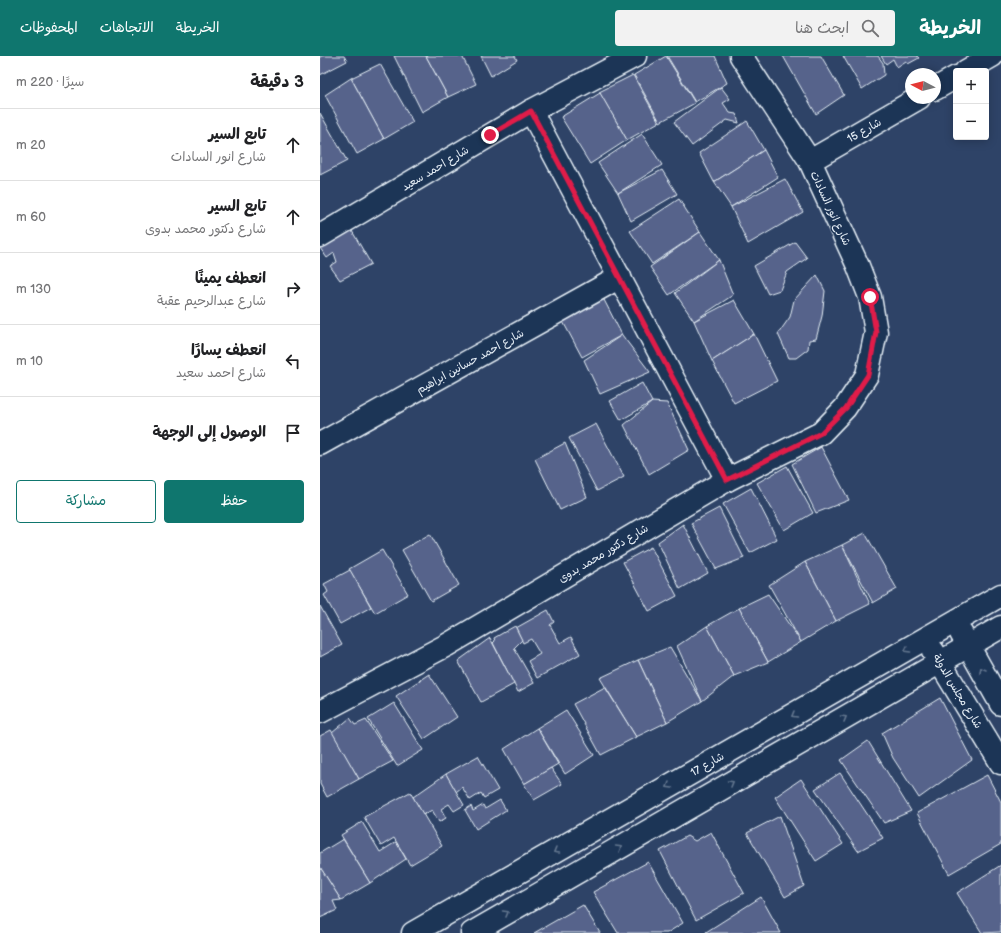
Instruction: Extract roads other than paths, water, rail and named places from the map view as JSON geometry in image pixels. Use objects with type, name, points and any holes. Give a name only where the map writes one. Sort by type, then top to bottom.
[{"type":"street","name":"شارع احمد سعيد","points":[[320,236],[531,111],[636,56]]},
{"type":"street","name":"شارع انور السادات","points":[[741,56],[810,161],[858,266],[870,297],[876,332],[868,375]]},
{"type":"street","points":[[971,68],[992,56]]},
{"type":"street","points":[[941,86],[953,79]]},
{"type":"street","name":"شارع 15","points":[[810,161],[909,104]]},
{"type":"street","points":[[531,111],[727,480]]},
{"type":"street","name":"شارع احمد حسانين ابراهيم","points":[[320,444],[620,277]]},
{"type":"street","name":"شارع دكتور محمد بدوى","points":[[320,712],[447,645],[727,480],[821,433],[846,408],[868,375]]},
{"type":"street","name":"شارع 17","points":[[413,933],[927,639],[1001,595]]},
{"type":"street","points":[[955,622],[1001,704]]},
{"type":"street","points":[[472,933],[1001,627]]},
{"type":"street","name":"شارع مجلس الدولة","points":[[927,639],[1001,764]]}]
